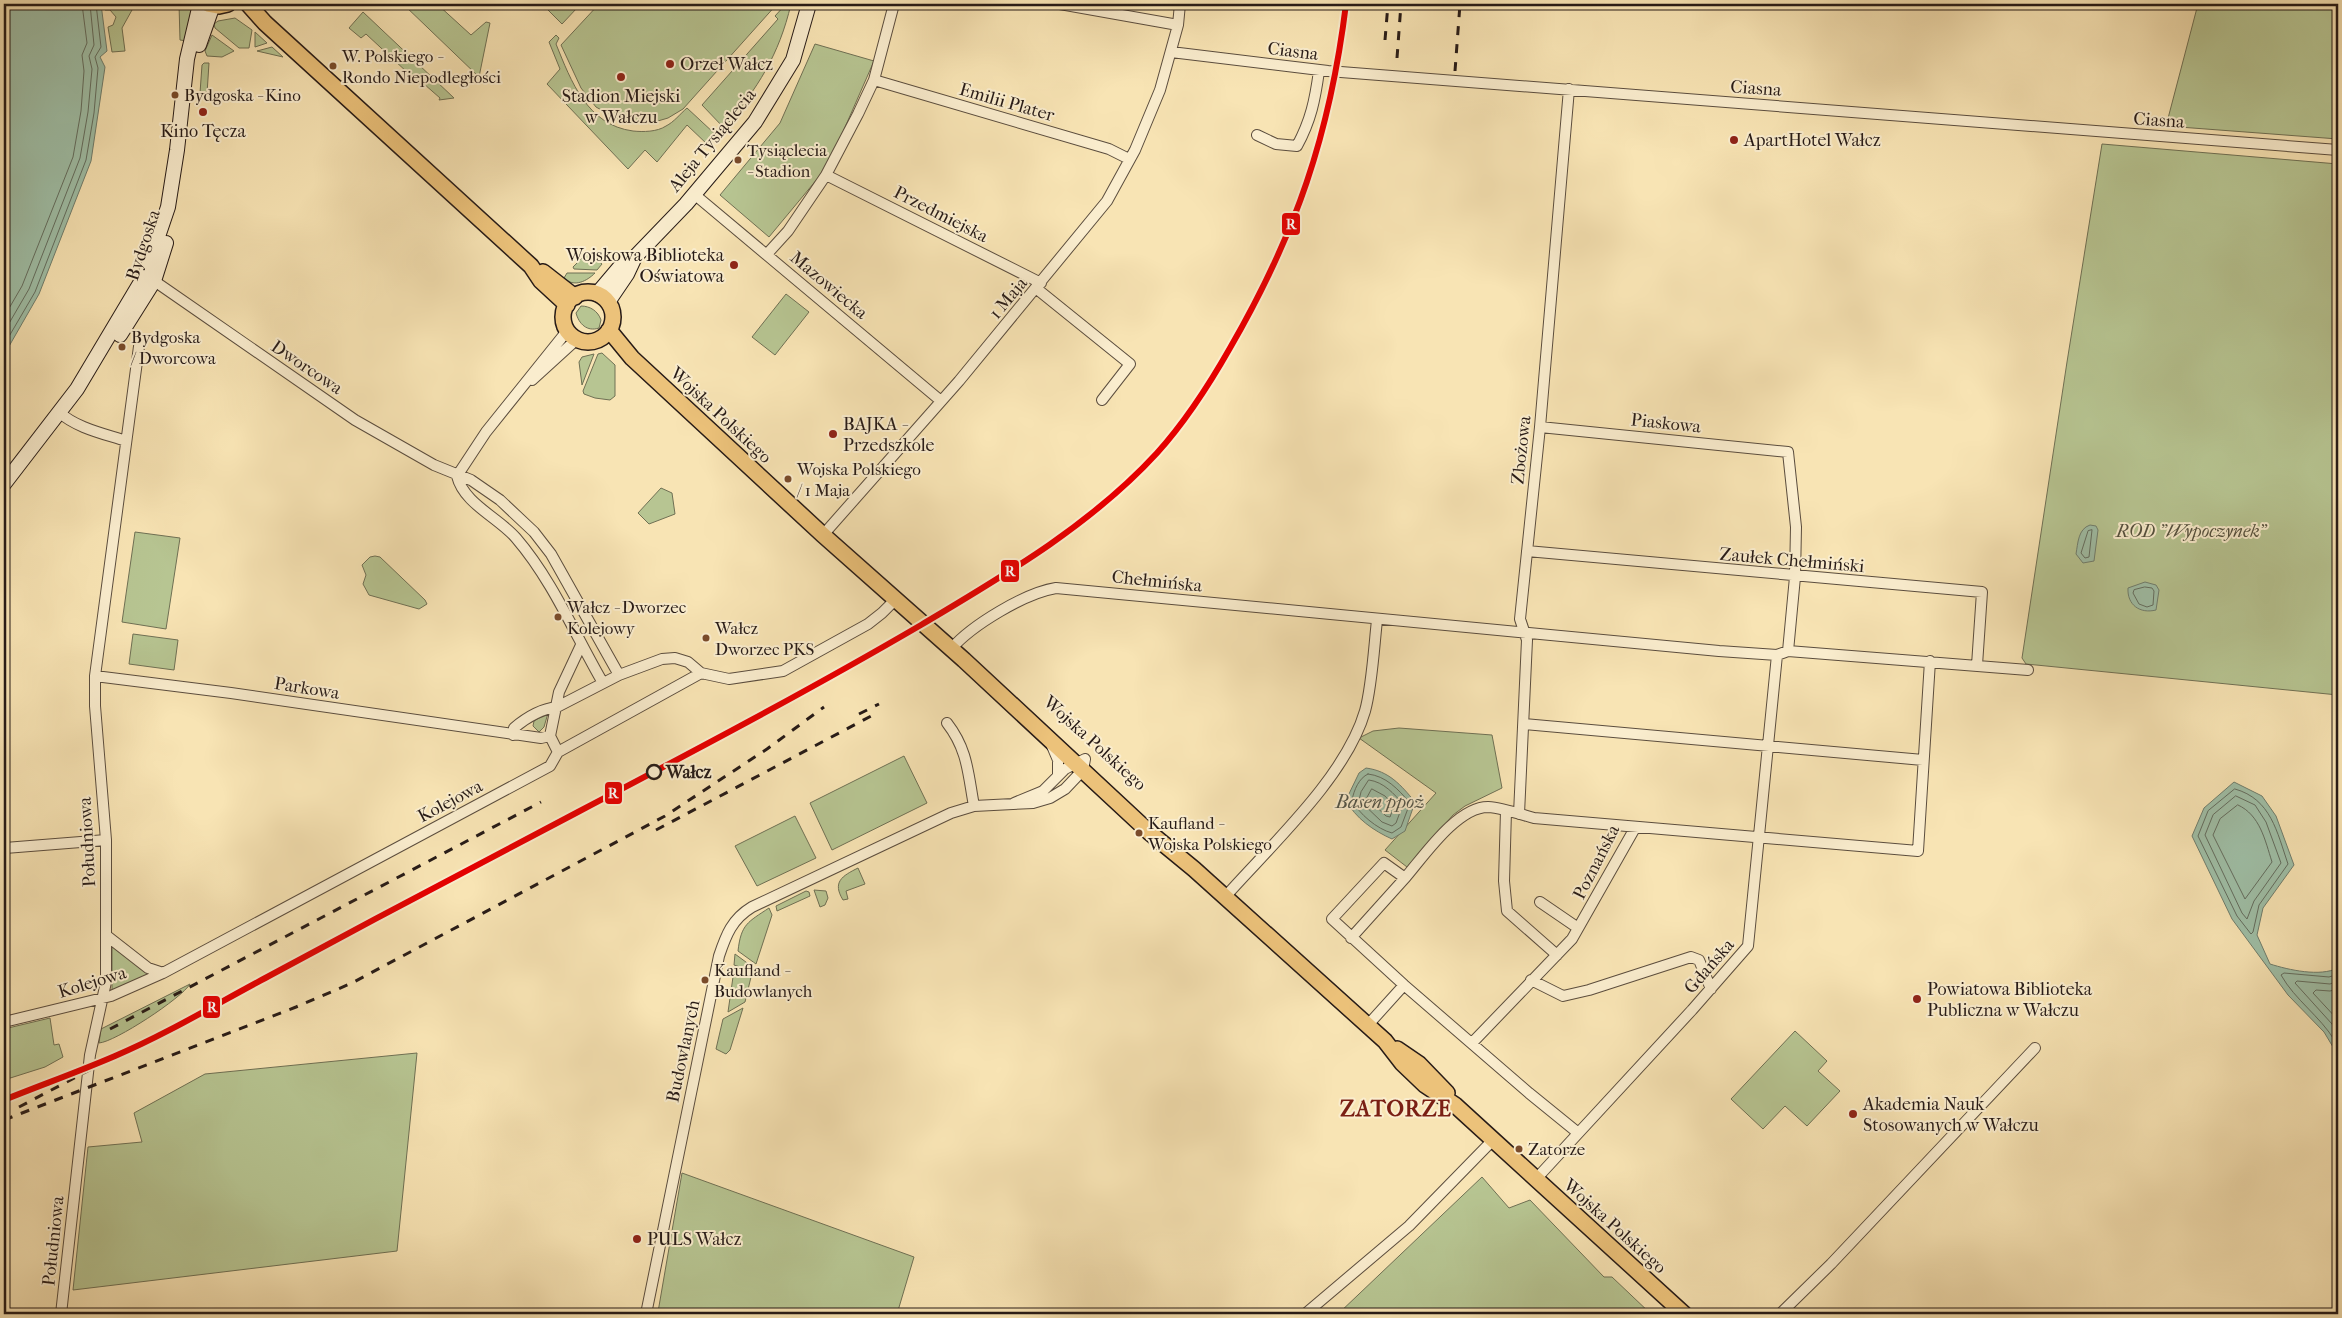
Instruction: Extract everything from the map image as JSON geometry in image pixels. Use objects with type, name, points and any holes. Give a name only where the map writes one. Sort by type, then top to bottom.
[{"type":"main road","points":[[236,4],[265,23]]},
{"type":"main road","points":[[248,4],[265,23],[531,266],[541,281],[570,301]]},
{"type":"main road","points":[[590,292],[603,298],[612,311],[613,321],[605,334],[593,342],[572,335],[564,314],[570,301],[590,292]]},
{"type":"main road","name":"Wojska Polskiego","points":[[605,334],[823,535],[964,660],[1050,740],[1156,824],[1181,850],[1191,866],[1385,1042],[1402,1063],[1425,1085],[1455,1105],[1684,1314]]},
{"type":"main road","name":"Wojska Polskiego","points":[[964,660],[1031,710],[1081,764]]},
{"type":"street","name":"Bydgoska","points":[[4,484],[83,393],[150,278],[175,210],[186,150],[198,48],[212,4]]},
{"type":"street","name":"Aleja Tysiąclecia","points":[[603,298],[627,274],[634,258],[694,194],[755,122],[782,81],[793,60],[809,4]]},
{"type":"street","points":[[767,254],[788,230],[826,174],[874,80],[894,4]]},
{"type":"street","points":[[1060,4],[1178,26],[1180,4]]},
{"type":"street","name":"1 Maja","points":[[823,535],[1039,286],[1107,201],[1144,130],[1178,26]]},
{"type":"street","name":"Ciasna","points":[[1171,52],[1319,70],[2338,150]]},
{"type":"street","points":[[1257,135],[1276,144],[1297,146],[1313,112],[1319,70]]},
{"type":"street","name":"Emilii Plater","points":[[874,80],[1109,149],[1129,159]]},
{"type":"street","name":"Zbożowa","points":[[1519,814],[1527,640],[1520,619],[1540,427],[1569,89]]},
{"type":"street","name":"Przedmiejska","points":[[826,174],[1039,286],[1130,364],[1102,400]]},
{"type":"street","name":"Mazowiecka","points":[[694,194],[941,401]]},
{"type":"street","name":"Dworcowa","points":[[150,278],[355,420],[434,466],[471,480],[500,500],[534,532],[551,554],[619,675]]},
{"type":"street","points":[[572,335],[532,374],[529,381],[493,424],[457,476],[464,494],[504,525],[536,564],[603,684]]},
{"type":"street","name":"Południowa","points":[[61,1314],[90,1054],[104,998],[107,936],[106,840],[96,714],[95,676],[140,339]]},
{"type":"street","points":[[62,415],[126,441]]},
{"type":"street","name":"Piaskowa","points":[[1540,427],[1788,452],[1796,527],[1795,577]]},
{"type":"street","name":"Zaułek Chełmiński","points":[[1527,551],[1795,577],[1982,592],[1977,665]]},
{"type":"street","points":[[536,564],[551,554]]},
{"type":"street","points":[[1788,651],[1795,577]]},
{"type":"street","name":"Chełmińska","points":[[951,649],[966,634],[1026,596],[1056,588],[1377,620],[1524,632]]},
{"type":"street","points":[[513,735],[514,728],[526,718],[546,708],[558,707],[619,675],[662,659],[675,658],[688,662],[701,672],[729,678],[783,671],[868,624],[895,600]]},
{"type":"street","points":[[1225,897],[1313,798],[1338,764],[1354,737],[1365,711],[1377,620]]},
{"type":"street","points":[[1524,632],[1776,655],[1788,651],[2028,670]]},
{"type":"street","points":[[558,752],[550,736],[558,707],[559,692],[581,645]]},
{"type":"street","name":"Gdańska","points":[[1536,1179],[1577,1132],[1711,989],[1748,946],[1776,655]]},
{"type":"street","points":[[1635,828],[1918,851],[1930,661]]},
{"type":"street","name":"Kolejowa","points":[[4,1022],[104,998],[131,989],[163,973],[543,770],[550,766],[558,752],[701,672]]},
{"type":"street","name":"Parkowa","points":[[95,676],[231,693],[513,735],[541,738],[550,736]]},
{"type":"street","points":[[947,723],[959,738],[965,756],[974,806]]},
{"type":"street","points":[[1524,724],[1923,760]]},
{"type":"street","points":[[1050,740],[1058,760],[1058,776]]},
{"type":"street","name":"Budowlanych","points":[[1014,802],[1044,792],[1058,776],[1081,764]]},
{"type":"street","name":"Budowlanych","points":[[646,1314],[719,956],[729,928],[740,914],[951,812],[974,806],[1014,802],[1033,803],[1058,795],[1081,764]]},
{"type":"street","name":"Poznańska","points":[[1351,938],[1460,817],[1472,811],[1488,807],[1534,818],[1635,828],[1578,928],[1557,956],[1472,1043]]},
{"type":"street","points":[[1506,811],[1504,881],[1507,911],[1557,956]]},
{"type":"street","points":[[5,848],[106,840]]},
{"type":"street","points":[[1405,878],[1384,863],[1332,919],[1404,985],[1577,1132]]},
{"type":"street","points":[[1540,902],[1578,928]]},
{"type":"street","points":[[107,936],[148,968],[163,973]]},
{"type":"street","points":[[1532,980],[1563,996],[1589,990],[1691,957],[1699,960],[1711,989]]},
{"type":"street","points":[[1367,1026],[1404,985]]},
{"type":"street","points":[[1780,1314],[1844,1250],[2035,1048]]},
{"type":"street","points":[[1305,1314],[1408,1226],[1493,1140]]},
{"type":"green space","points":[[104,4],[119,4],[132,10],[122,28],[125,51],[112,52],[108,27],[113,25],[116,17],[110,10],[105,10]]},
{"type":"green space","points":[[179,4],[193,4],[187,41],[180,40]]},
{"type":"green space","points":[[403,4],[437,4],[471,35],[486,22],[490,23],[479,77]]},
{"type":"green space","points":[[542,4],[572,4],[577,8],[562,24]]},
{"type":"green space","points":[[599,4],[777,4],[683,109],[668,118],[651,123],[621,121],[596,107],[581,88],[561,45]]},
{"type":"green space","points":[[786,4],[791,4],[786,22],[766,70],[747,99],[724,128],[702,105],[778,19],[775,16]]},
{"type":"green space","points":[[2198,4],[2338,4],[2338,139],[2166,126]]},
{"type":"green space","points":[[363,12],[454,98],[439,100],[440,98],[424,84],[422,86],[366,34],[361,38],[349,28]]},
{"type":"green space","points":[[235,18],[252,30],[249,48],[239,48],[215,28],[214,24],[218,21]]},
{"type":"green space","points":[[255,32],[267,43],[255,47]]},
{"type":"green space","points":[[212,35],[234,51],[222,57],[207,56],[205,51]]},
{"type":"green space","points":[[556,35],[559,38],[556,44],[575,86],[592,111],[604,120],[617,127],[633,131],[650,131],[669,124],[687,108],[715,134],[708,145],[687,125],[657,162],[645,150],[628,169],[547,84],[560,69],[549,42]]},
{"type":"green space","points":[[815,44],[874,61],[828,166],[769,237],[720,195],[780,123]]},
{"type":"green space","points":[[272,47],[283,57],[257,51]]},
{"type":"green space","points":[[209,63],[207,94],[200,93],[202,65]]},
{"type":"green space","name":"ROD \"Wypoczynek\"","points":[[2102,144],[2338,164],[2338,695],[2026,664],[2022,658]]},
{"type":"green space","points":[[588,252],[602,264],[597,270],[574,269],[573,267]]},
{"type":"green space","points":[[567,273],[595,273],[584,281],[572,283],[564,278]]},
{"type":"green space","points":[[786,294],[809,312],[775,355],[752,337]]},
{"type":"green space","points":[[581,306],[590,308],[598,314],[601,320],[599,328],[591,329],[581,324],[576,313]]},
{"type":"green space","points":[[602,353],[615,365],[615,396],[610,400],[595,398],[584,394],[583,391],[598,354]]},
{"type":"green space","points":[[594,354],[582,385],[579,362],[582,357]]},
{"type":"green space","points":[[661,488],[672,493],[675,514],[649,524],[638,513]]},
{"type":"green space","points":[[135,532],[180,538],[166,629],[122,622]]},
{"type":"green space","points":[[370,557],[380,557],[427,604],[419,609],[369,595],[363,584],[366,575],[362,565]]},
{"type":"green space","points":[[133,634],[178,640],[174,670],[129,664]]},
{"type":"green space","points":[[548,713],[544,727],[539,732],[533,726],[534,721]]},
{"type":"green space","points":[[1399,728],[1492,735],[1502,788],[1465,806],[1453,815],[1407,867],[1385,850],[1436,793],[1359,738],[1373,731]]},
{"type":"green space","points":[[904,756],[927,803],[832,850],[810,803]]},
{"type":"green space","points":[[795,816],[816,858],[757,886],[735,846]]},
{"type":"green space","points":[[858,868],[865,884],[846,891],[848,899],[843,900],[838,889],[840,880]]},
{"type":"green space","points":[[814,890],[826,891],[828,898],[825,905],[820,907]]},
{"type":"green space","points":[[806,891],[809,892],[810,896],[777,911],[776,906]]},
{"type":"green space","points":[[769,908],[772,915],[756,964],[738,951],[739,942],[747,925]]},
{"type":"green space","points":[[112,946],[149,973],[149,975],[112,991]]},
{"type":"green space","points":[[735,954],[754,968],[752,971],[734,965]]},
{"type":"green space","points":[[736,971],[751,977],[745,1002],[728,1012],[733,977]]},
{"type":"green space","points":[[190,984],[175,999],[133,1028],[99,1043],[101,1029]]},
{"type":"green space","points":[[743,1008],[730,1050],[726,1054],[716,1049],[723,1019]]},
{"type":"green space","points":[[50,1018],[54,1045],[59,1044],[63,1057],[45,1067],[4,1080],[4,1029]]},
{"type":"green space","points":[[1795,1031],[1827,1061],[1818,1071],[1840,1091],[1807,1126],[1785,1106],[1763,1129],[1731,1099]]},
{"type":"green space","points":[[417,1053],[397,1251],[73,1290],[88,1147],[142,1142],[134,1113],[205,1074]]},
{"type":"green space","points":[[682,1173],[914,1257],[897,1314],[666,1314],[658,1312]]},
{"type":"green space","points":[[1482,1177],[1509,1208],[1530,1200],[1604,1277],[1612,1277],[1651,1314],[1338,1314]]},
{"type":"water","points":[[4,4],[101,4],[107,51],[100,57],[105,67],[91,161],[39,294],[4,355]]},
{"type":"water","points":[[2090,525],[2096,526],[2098,530],[2094,561],[2083,563],[2076,554],[2077,545],[2081,533]]},
{"type":"water","points":[[2145,582],[2156,585],[2159,590],[2156,610],[2145,611],[2136,607],[2128,594],[2128,588]]},
{"type":"water","name":"Basen ppoż","points":[[1366,768],[1381,772],[1394,780],[1415,802],[1405,831],[1392,839],[1378,832],[1354,813],[1346,800],[1359,773]]},
{"type":"water","points":[[2234,782],[2262,796],[2276,816],[2294,865],[2263,908],[2257,935],[2270,964],[2314,972],[2331,971],[2338,968],[2338,1046],[2333,1047],[2324,1032],[2288,995],[2232,919],[2192,836],[2204,808]]},
{"type":"railway","points":[[1385,40],[1388,4]]},
{"type":"railway","points":[[1397,58],[1401,4]]},
{"type":"railway","points":[[1455,71],[1460,4]]},
{"type":"railway","points":[[859,714],[879,704]]},
{"type":"railway","points":[[4,1120],[296,1007],[352,983],[665,816],[767,749],[824,707]]},
{"type":"railway","points":[[656,830],[873,715]]},
{"type":"railway","points":[[110,1029],[541,802]]},
{"type":"railway","points":[[19,1107],[118,1055]]},
{"type":"transit line","name":"R","points":[[4,1100],[101,1062],[154,1038],[750,721],[878,650],[1015,568],[1104,503],[1157,453],[1187,415],[1230,348],[1274,264],[1307,182],[1320,140],[1339,51],[1346,4]]},
{"type":"place","name":"Orzeł Wałcz","points":[[670,64]]},
{"type":"place","name":"W. Polskiego - Rondo Niepodległości","points":[[333,66]]},
{"type":"place","name":"Stadion Miejski w Wałczu","points":[[621,77]]},
{"type":"place","name":"Bydgoska - Kino","points":[[175,95]]},
{"type":"place","name":"Kino Tęcza","points":[[203,112]]},
{"type":"place","name":"ApartHotel Wałcz","points":[[1734,140]]},
{"type":"place","name":"Tysiąclecia - Stadion","points":[[738,160]]},
{"type":"place","name":"Wojskowa Biblioteka Oświatowa","points":[[734,265]]},
{"type":"place","name":"Bydgoska / Dworcowa","points":[[122,347]]},
{"type":"place","name":"BAJKA - Przedszkole","points":[[833,434]]},
{"type":"place","name":"Wojska Polskiego / 1 Maja","points":[[788,479]]},
{"type":"place","name":"Wałcz - Dworzec Kolejowy","points":[[558,617]]},
{"type":"place","name":"Wałcz Dworzec PKS","points":[[706,638]]},
{"type":"place","name":"Wałcz","points":[[654,772]]},
{"type":"place","name":"Kaufland - Wojska Polskiego","points":[[1139,833]]},
{"type":"place","name":"Kaufland - Budowlanych","points":[[705,980]]},
{"type":"place","name":"Powiatowa Biblioteka Publiczna w Wałczu","points":[[1917,999]]},
{"type":"place","name":"Akademia Nauk Stosowanych w Wałczu","points":[[1853,1114]]},
{"type":"place","name":"Zatorze","points":[[1519,1149]]},
{"type":"place","name":"PULS Wałcz","points":[[637,1239]]},
{"type":"district","name":"ZATORZE","points":[[1396,1108]]}]
